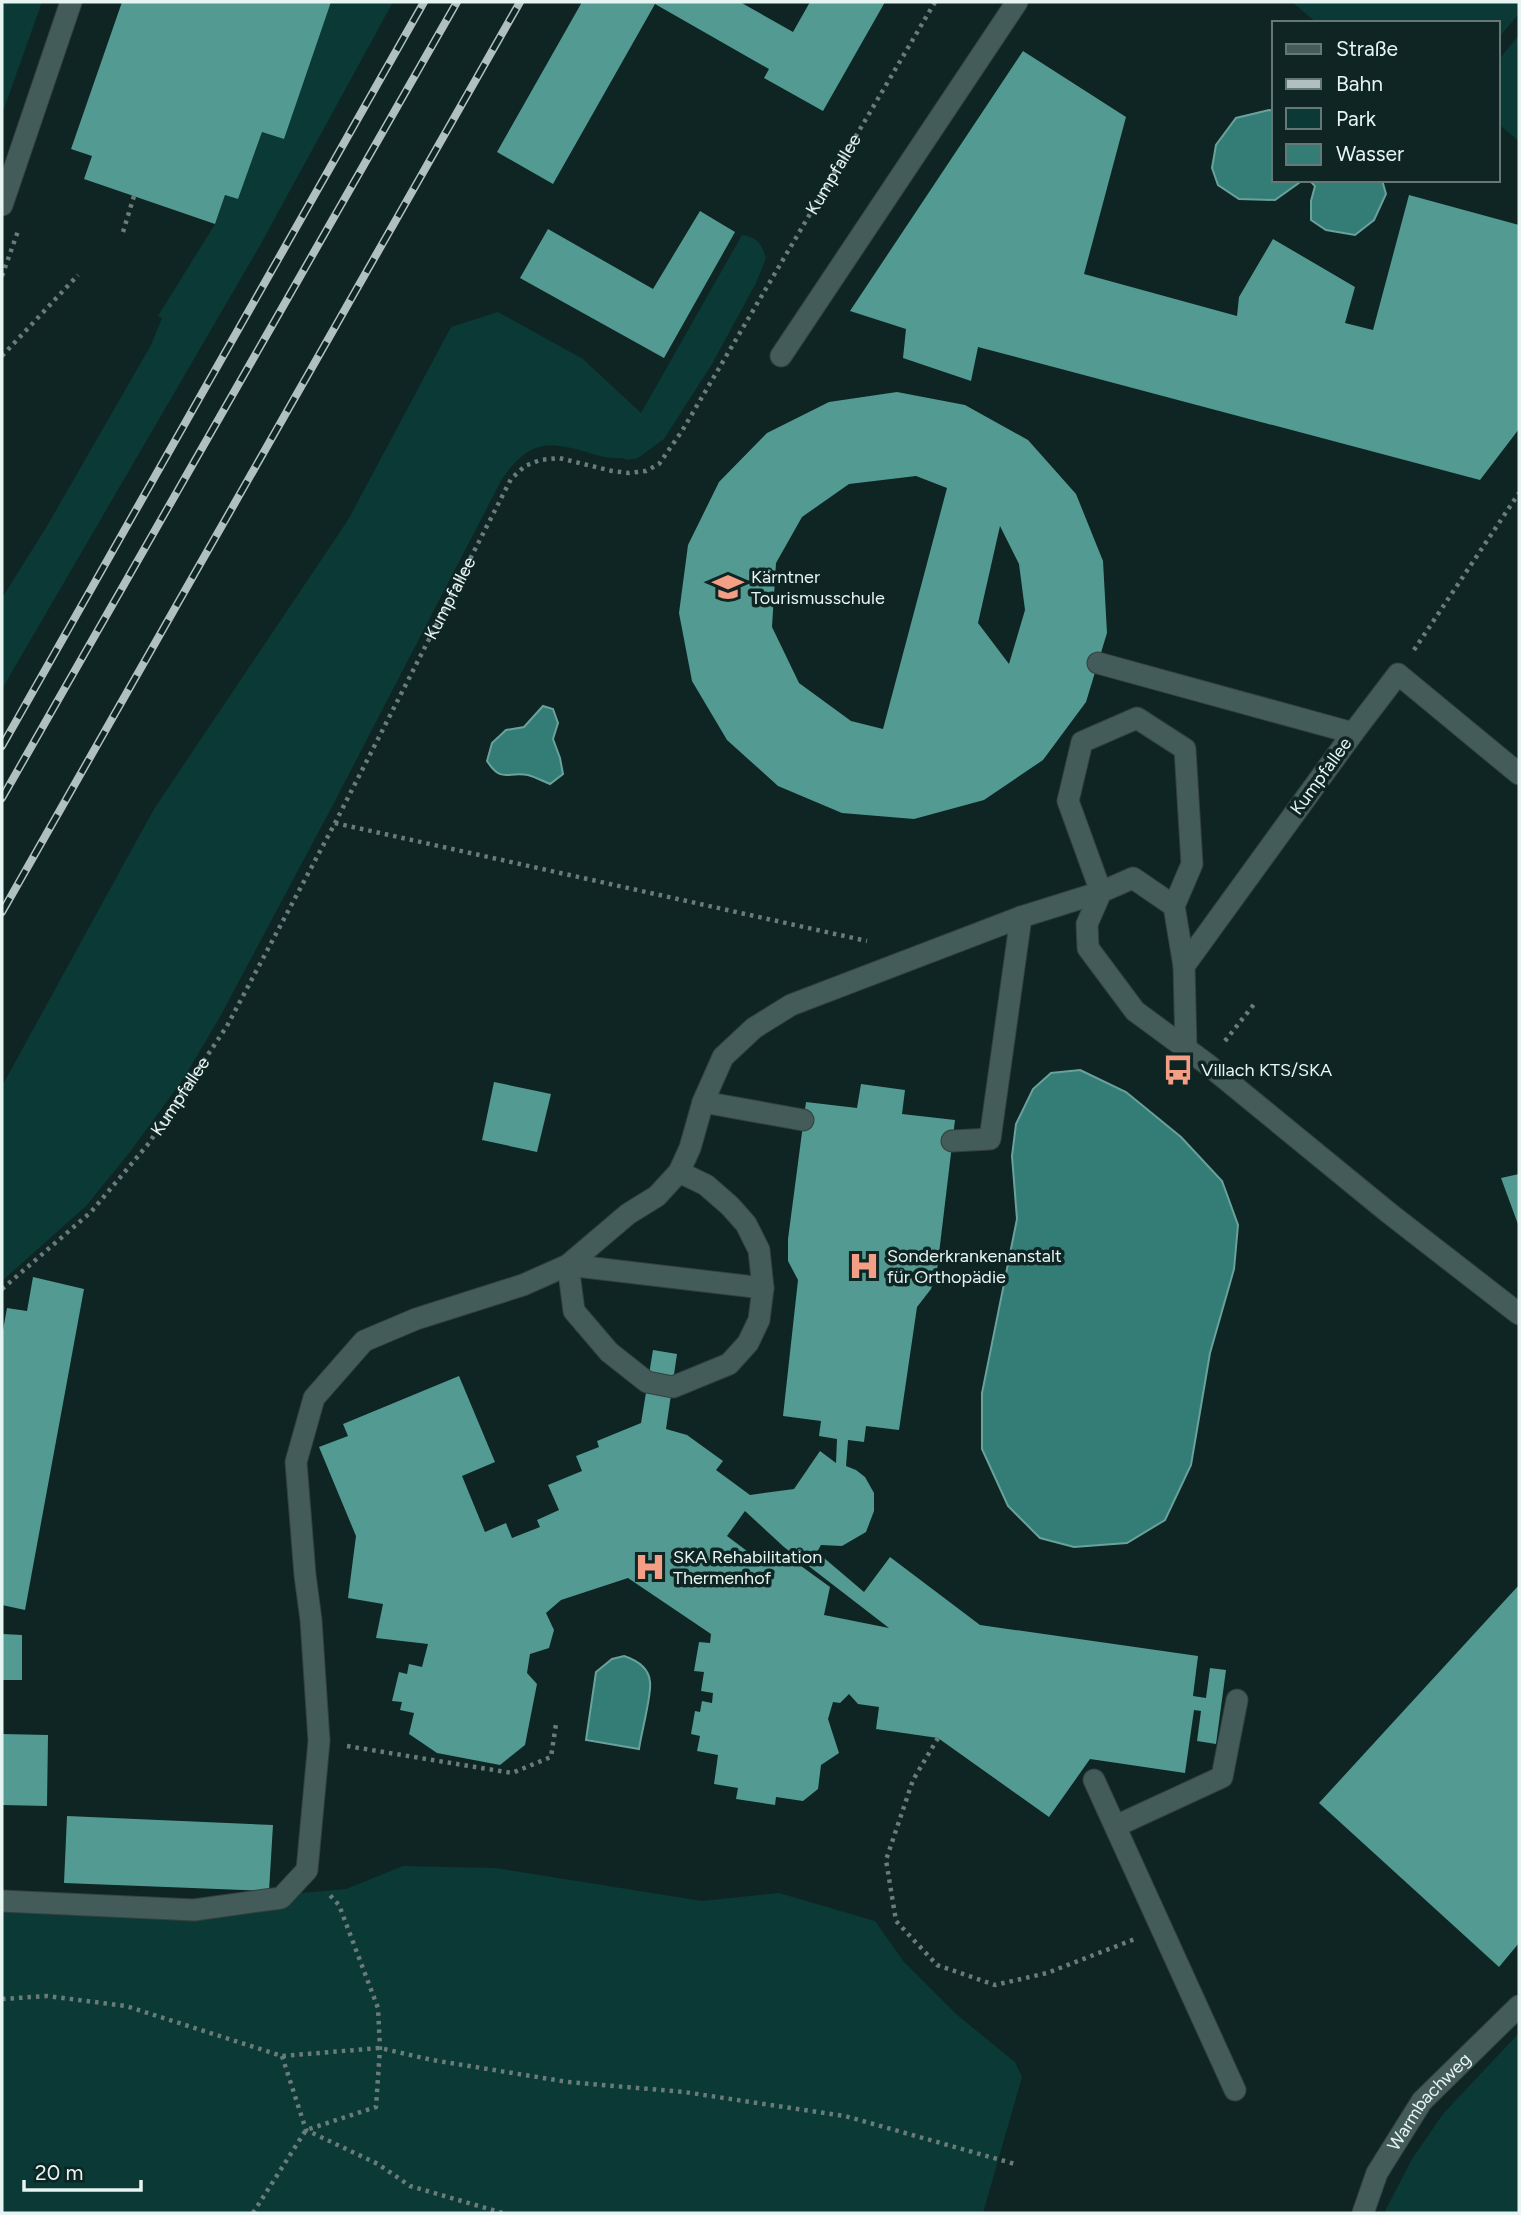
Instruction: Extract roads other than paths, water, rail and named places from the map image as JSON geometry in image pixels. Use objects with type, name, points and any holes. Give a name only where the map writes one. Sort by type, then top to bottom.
[{"type":"street","points":[[2,205],[71,2]]},
{"type":"street","points":[[781,356],[1017,2]]},
{"type":"street","name":"Kumpfallee","points":[[1098,663],[1353,733],[1184,966]]},
{"type":"street","points":[[1353,733],[1398,674],[1519,774]]},
{"type":"street","points":[[1186,1048],[1184,966],[1174,906],[1192,864],[1185,749],[1137,718],[1082,742],[1068,801],[1101,891],[1087,924],[1088,948],[1135,1011],[1186,1048],[1389,1213],[1519,1314]]},
{"type":"street","points":[[2,1901],[194,1910],[281,1898],[307,1870],[319,1741],[296,1462],[314,1398],[364,1341],[416,1319],[523,1285],[568,1265],[619,1221],[657,1196],[679,1172],[690,1148],[703,1102],[723,1057],[754,1028],[791,1005],[1021,917],[1133,878],[1174,906]]},
{"type":"street","points":[[952,1141],[990,1139],[1021,917]]},
{"type":"street","points":[[703,1102],[803,1120]]},
{"type":"street","points":[[568,1265],[574,1311],[610,1352],[647,1382],[673,1387],[729,1364],[748,1343],[759,1320],[763,1288],[759,1250],[746,1224],[730,1206],[706,1185],[679,1172]]},
{"type":"street","points":[[568,1265],[763,1288]]},
{"type":"street","points":[[1116,1826],[1222,1777],[1237,1700]]},
{"type":"street","points":[[1094,1780],[1235,2090]]},
{"type":"street","name":"Warmbachweg","points":[[1363,2213],[1377,2173],[1422,2101],[1519,2006]]},
{"type":"water","points":[[1272,111],[1272,182],[1300,182],[1275,200],[1239,199],[1218,185],[1212,168],[1216,145],[1236,118]]},
{"type":"water","points":[[1311,182],[1383,182],[1386,194],[1374,220],[1355,235],[1326,230],[1311,220],[1311,201],[1315,186]]},
{"type":"water","points":[[543,706],[553,709],[558,723],[553,739],[563,774],[550,784],[528,775],[505,775],[497,772],[487,761],[492,743],[506,730],[524,727]]},
{"type":"water","points":[[1080,1070],[1126,1092],[1181,1137],[1222,1181],[1238,1225],[1234,1269],[1210,1353],[1191,1465],[1165,1520],[1127,1543],[1074,1547],[1040,1538],[1008,1506],[982,1449],[982,1393],[1017,1219],[1012,1156],[1016,1124],[1033,1089],[1051,1073]]},
{"type":"water","points":[[624,1656],[644,1668],[650,1682],[639,1749],[586,1740],[596,1672],[612,1659]]},
{"type":"railway","points":[[2,746],[424,2]]},
{"type":"railway","points":[[2,798],[457,2]]},
{"type":"railway","points":[[2,912],[520,2]]},
{"type":"place","name":"Kärntner Tourismusschule","points":[[728,587]]},
{"type":"place","name":"Villach KTS/SKA","points":[[1178,1070]]},
{"type":"place","name":"Sonderkrankenanstalt für Orthopädie","points":[[864,1266]]},
{"type":"place","name":"SKA Rehabilitation Thermenhof","points":[[650,1567]]}]
